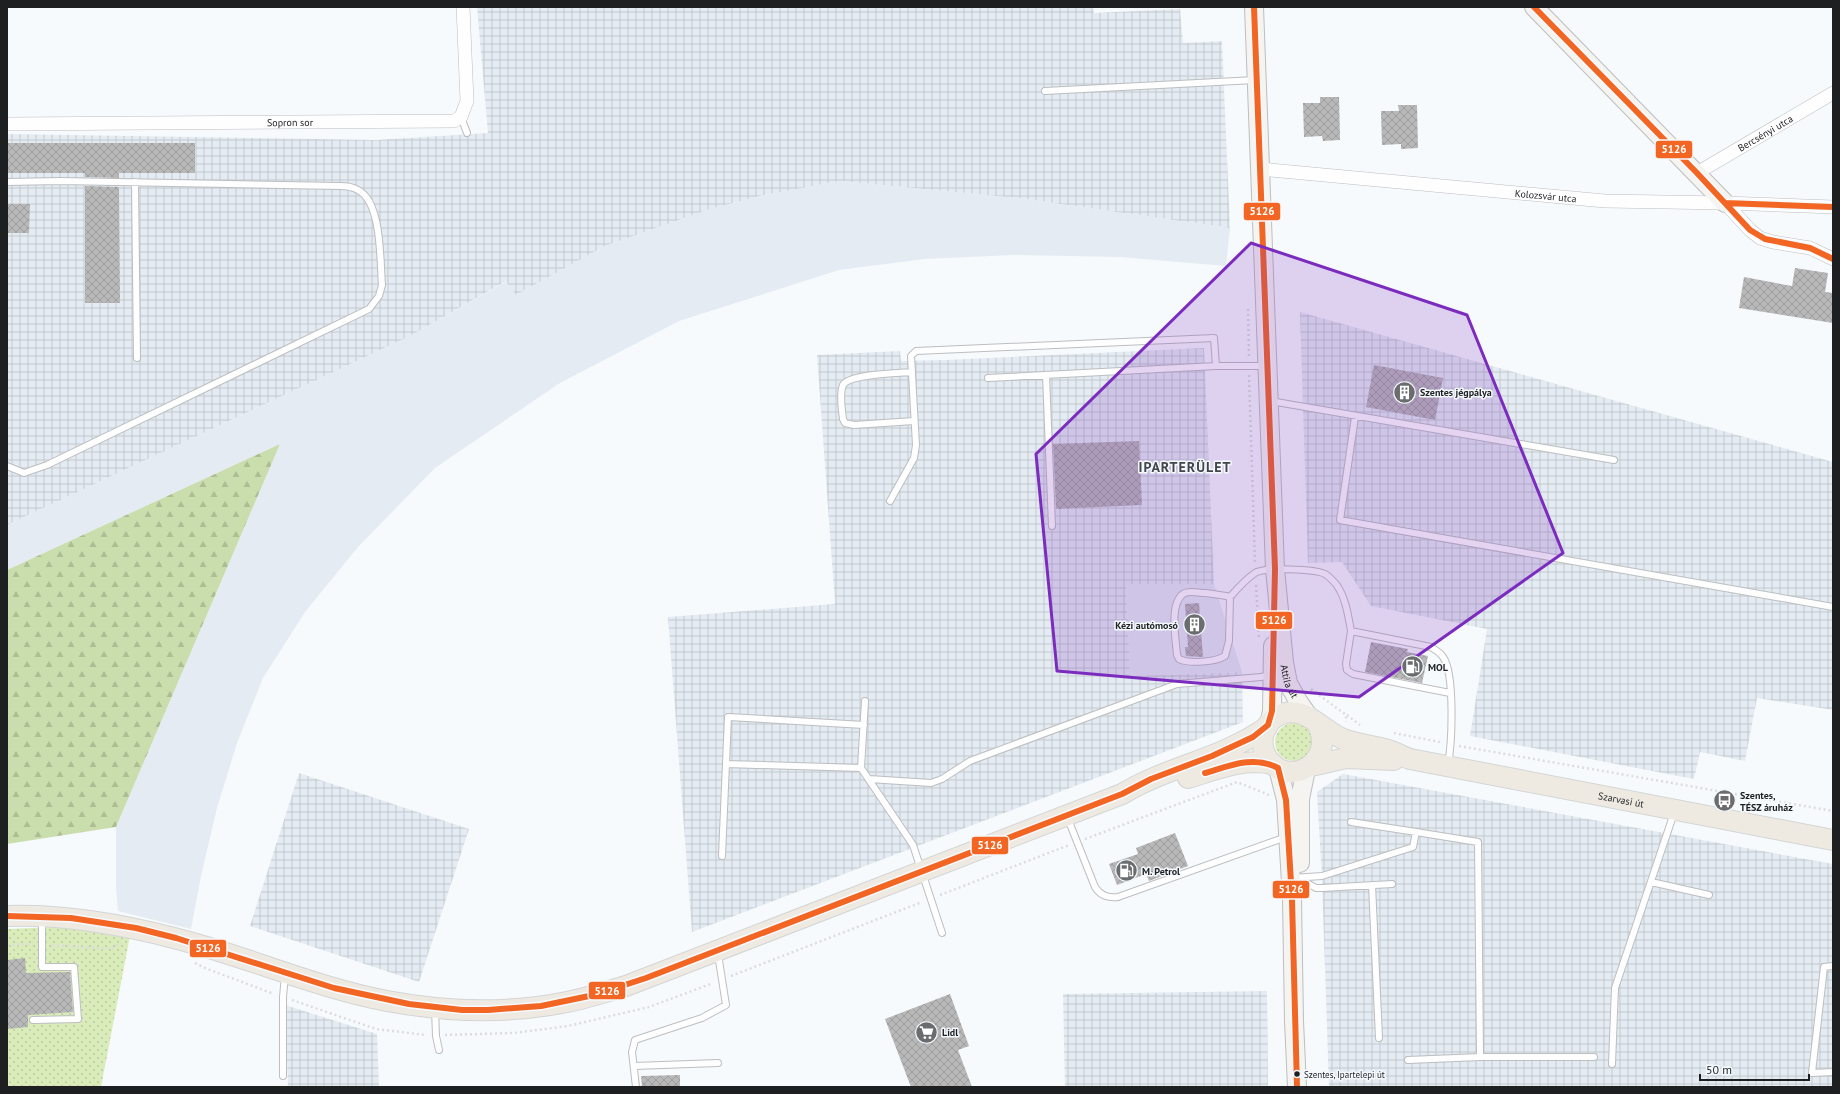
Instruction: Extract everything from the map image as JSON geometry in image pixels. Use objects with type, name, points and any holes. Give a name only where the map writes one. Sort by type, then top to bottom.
[{"type":"main road","name":"Attila út","points":[[1254,7],[1275,569],[1284,662],[1288,683],[1298,701],[1312,719]]},
{"type":"main road","points":[[1534,7],[1725,203]]},
{"type":"main road","name":"Attila út","points":[[1268,724],[1272,711],[1275,569]]},
{"type":"main road","points":[[7,916],[85,920],[175,938],[285,973],[356,994],[387,1001],[435,1008],[496,1010],[567,1002],[626,986],[1066,816],[1122,794],[1139,783],[1226,751],[1253,737],[1285,712],[1302,713],[1346,740],[1386,750],[1410,759]]},
{"type":"main road","points":[[1297,1087],[1294,1021],[1292,899],[1294,878],[1300,858],[1300,799],[1308,767],[1318,756],[1322,745],[1322,737],[1312,719]]},
{"type":"main road","points":[[1268,724],[1263,743],[1266,754],[1275,766],[1286,800],[1287,836],[1294,878]]},
{"type":"main road","points":[[1122,794],[1145,791],[1242,762],[1261,762],[1292,772],[1346,758],[1385,760],[1410,759]]},
{"type":"main road","name":"Szarvasi út","points":[[1410,759],[1833,840]]},
{"type":"street","points":[[461,117],[467,100],[463,7]]},
{"type":"street","name":"Bercsényi utca","points":[[1697,173],[1833,93]]},
{"type":"street","name":"Sopron sor","points":[[7,124],[446,122],[454,121],[461,117]]},
{"type":"street","name":"Kolozsvár utca","points":[[1260,169],[1605,201],[1833,207]]},
{"type":"street","points":[[1725,203],[1750,230],[1760,238],[1773,242],[1810,248],[1833,259]]},
{"type":"lane","points":[[1045,91],[1257,80]]},
{"type":"lane","points":[[461,117],[466,134]]},
{"type":"lane","points":[[7,182],[60,180],[340,186],[359,190],[371,205],[375,216],[382,285],[379,296],[369,309],[47,465],[24,473],[7,466]]},
{"type":"lane","points":[[135,182],[138,358]]},
{"type":"lane","points":[[890,501],[914,458],[911,356],[916,351],[1214,338],[1216,366]]},
{"type":"lane","points":[[988,378],[1216,366],[1267,366]]},
{"type":"lane","points":[[912,372],[866,376],[847,381],[842,390],[843,420],[849,425],[914,422]]},
{"type":"lane","points":[[1046,375],[1052,526]]},
{"type":"lane","points":[[1268,401],[1614,460]]},
{"type":"lane","points":[[1355,417],[1340,520],[1833,607]]},
{"type":"lane","points":[[1230,597],[1192,592],[1183,594],[1176,606],[1174,614],[1177,655],[1180,660],[1214,660],[1225,656],[1229,641],[1230,597],[1255,573],[1275,569],[1318,572],[1330,577],[1336,583],[1346,604],[1351,631],[1346,664],[1348,670],[1353,674],[1450,694]]},
{"type":"lane","points":[[1351,631],[1431,647],[1444,657],[1447,666],[1452,726],[1448,766]]},
{"type":"lane","points":[[869,779],[931,783],[942,779],[970,761],[1177,684],[1272,675]]},
{"type":"lane","points":[[865,701],[861,768],[913,845],[942,933]]},
{"type":"lane","points":[[722,856],[728,717],[864,725]]},
{"type":"lane","points":[[726,764],[861,768]]},
{"type":"lane","points":[[1612,1064],[1615,988],[1676,810]]},
{"type":"lane","points":[[1066,816],[1095,887],[1100,894],[1114,897],[1287,836]]},
{"type":"lane","points":[[1351,822],[1478,842],[1480,1057]]},
{"type":"lane","points":[[1294,878],[1322,876],[1413,848],[1416,832]]},
{"type":"lane","points":[[1294,878],[1316,888],[1392,884]]},
{"type":"lane","points":[[1651,882],[1709,895]]},
{"type":"lane","points":[[1372,885],[1379,1038]]},
{"type":"lane","points":[[33,1020],[78,1018],[74,966],[42,967],[42,917]]},
{"type":"lane","points":[[636,1087],[632,1052],[635,1040],[702,1018],[726,1005],[718,951]]},
{"type":"lane","points":[[1833,966],[1824,967],[1812,1073],[1833,1072]]},
{"type":"lane","points":[[283,1076],[283,997],[285,973]]},
{"type":"lane","points":[[435,1008],[436,1036],[439,1050]]},
{"type":"lane","points":[[1408,1060],[1480,1057],[1594,1057]]},
{"type":"lane","points":[[634,1066],[718,1063]]},
{"type":"path","points":[[1346,715],[1361,726]]},
{"type":"path","points":[[1391,732],[1451,745],[1833,812]]},
{"type":"path","points":[[193,961],[205,968],[283,997],[376,1029],[436,1036],[514,1033],[568,1026],[649,1007],[1237,782]]},
{"type":"path","points":[[7,945],[42,945],[112,949],[121,943],[129,942]]},
{"type":"highlighted area","points":[[1251,243],[1467,315],[1563,553],[1359,697],[1057,671],[1036,454]]},
{"type":"shaded area","points":[[477,7],[1093,7],[1094,13],[1180,9],[1183,43],[1222,41],[1230,228],[1018,198],[840,181],[759,196],[707,210],[605,246],[516,295],[506,281],[410,336],[7,525],[7,134],[376,140],[488,133]]},
{"type":"shaded area","points":[[840,181],[1018,198],[1230,228],[1226,266],[1120,257],[1014,255],[924,259],[839,270],[679,321],[560,383],[435,468],[358,547],[305,612],[263,678],[237,743],[217,808],[201,876],[191,929],[118,911],[116,888],[116,827],[280,444],[7,570],[7,525],[410,336],[507,281],[516,295],[605,246],[707,210],[759,196]]},
{"type":"shaded area","points":[[1300,312],[1833,462],[1833,710],[1757,698],[1745,761],[1700,752],[1694,779],[1470,736],[1487,629],[1371,606],[1342,562],[1308,563]]},
{"type":"shaded area","points":[[1204,348],[1214,584],[1126,584],[1130,676],[1242,672],[1243,722],[692,932],[668,617],[835,604],[817,355],[900,351],[901,361]]},
{"type":"shaded area","points":[[1126,583],[1214,584],[1242,672],[1130,676]]},
{"type":"shaded area","points":[[299,773],[469,829],[419,982],[250,926]]},
{"type":"shaded area","points":[[1343,774],[1833,864],[1833,1087],[1329,1087],[1322,879],[1317,792]]},
{"type":"shaded area","points":[[1267,991],[1268,1087],[1065,1087],[1063,994]]},
{"type":"shaded area","points":[[285,1005],[377,1034],[379,1087],[288,1087]]},
{"type":"green space","points":[[280,444],[116,827],[7,844],[7,570]]},
{"type":"green space","points":[[1290,723],[1298,723],[1308,728],[1312,735],[1312,749],[1308,756],[1298,761],[1290,761],[1280,756],[1278,753],[1275,746],[1275,738],[1280,728],[1283,726]]},
{"type":"green space","points":[[57,927],[130,936],[101,1087],[7,1087],[7,929]]},
{"type":"building","points":[[1320,97],[1339,97],[1340,140],[1323,141],[1322,136],[1304,137],[1303,103],[1320,103]]},
{"type":"building","points":[[1398,105],[1417,105],[1418,148],[1401,149],[1401,144],[1382,145],[1381,111],[1399,111]]},
{"type":"building","points":[[7,143],[195,143],[195,173],[119,173],[119,178],[85,177],[85,173],[7,173]]},
{"type":"building","points":[[85,186],[119,187],[120,303],[85,303]]},
{"type":"building","points":[[7,204],[30,204],[29,233],[7,233]]},
{"type":"building","points":[[1795,268],[1828,273],[1825,292],[1833,293],[1833,323],[1739,308],[1744,277],[1792,286]]},
{"type":"building","name":"Szentes jégpálya","points":[[1374,365],[1443,378],[1435,420],[1366,407]]},
{"type":"building","points":[[1139,441],[1142,505],[1056,509],[1053,444]]},
{"type":"building","name":"Kézi autómosó","points":[[1199,603],[1203,657],[1186,656],[1185,647],[1188,647],[1185,604]]},
{"type":"building","points":[[1371,642],[1408,649],[1407,652],[1428,656],[1422,683],[1365,672]]},
{"type":"building","points":[[1175,833],[1188,866],[1149,881],[1146,874],[1117,885],[1109,864],[1138,854],[1136,848]]},
{"type":"building","points":[[25,958],[26,973],[70,972],[73,1012],[28,1015],[28,1027],[7,1029],[7,960]]},
{"type":"building","name":"Lidl","points":[[950,994],[969,1046],[958,1050],[972,1087],[911,1087],[885,1019]]},
{"type":"building","points":[[680,1075],[680,1087],[642,1087],[641,1076]]},
{"type":"transit line","name":"5126","points":[[7,916],[71,918],[136,928],[176,938],[334,988],[409,1004],[462,1010],[488,1010],[541,1006],[594,995],[646,978],[1122,794],[1151,779],[1212,756],[1253,737],[1268,725],[1272,711],[1275,569],[1254,7]]},
{"type":"transit line","name":"5126","points":[[1534,7],[1697,173],[1750,230],[1765,239],[1810,248],[1833,259]]},
{"type":"transit line","name":"5126","points":[[1725,203],[1833,207]]},
{"type":"transit line","name":"5126","points":[[1205,773],[1232,765],[1251,762],[1260,762],[1278,768],[1286,800],[1292,899],[1297,1087]]},
{"type":"place","name":"Szentes jégpálya","points":[[1404,392]]},
{"type":"place","name":"Kézi autómosó","points":[[1194,625]]},
{"type":"place","name":"MOL","points":[[1413,667]]},
{"type":"place","name":"Szentes, TÉSZ áruház","points":[[1725,801]]},
{"type":"place","name":"M. Petrol","points":[[1127,871]]},
{"type":"place","name":"Lidl","points":[[927,1032]]},
{"type":"place","name":"Szentes, Ipartelepi út","points":[[1297,1074]]},
{"type":"district","name":"IPARTERÜLET","points":[[1185,467]]}]
